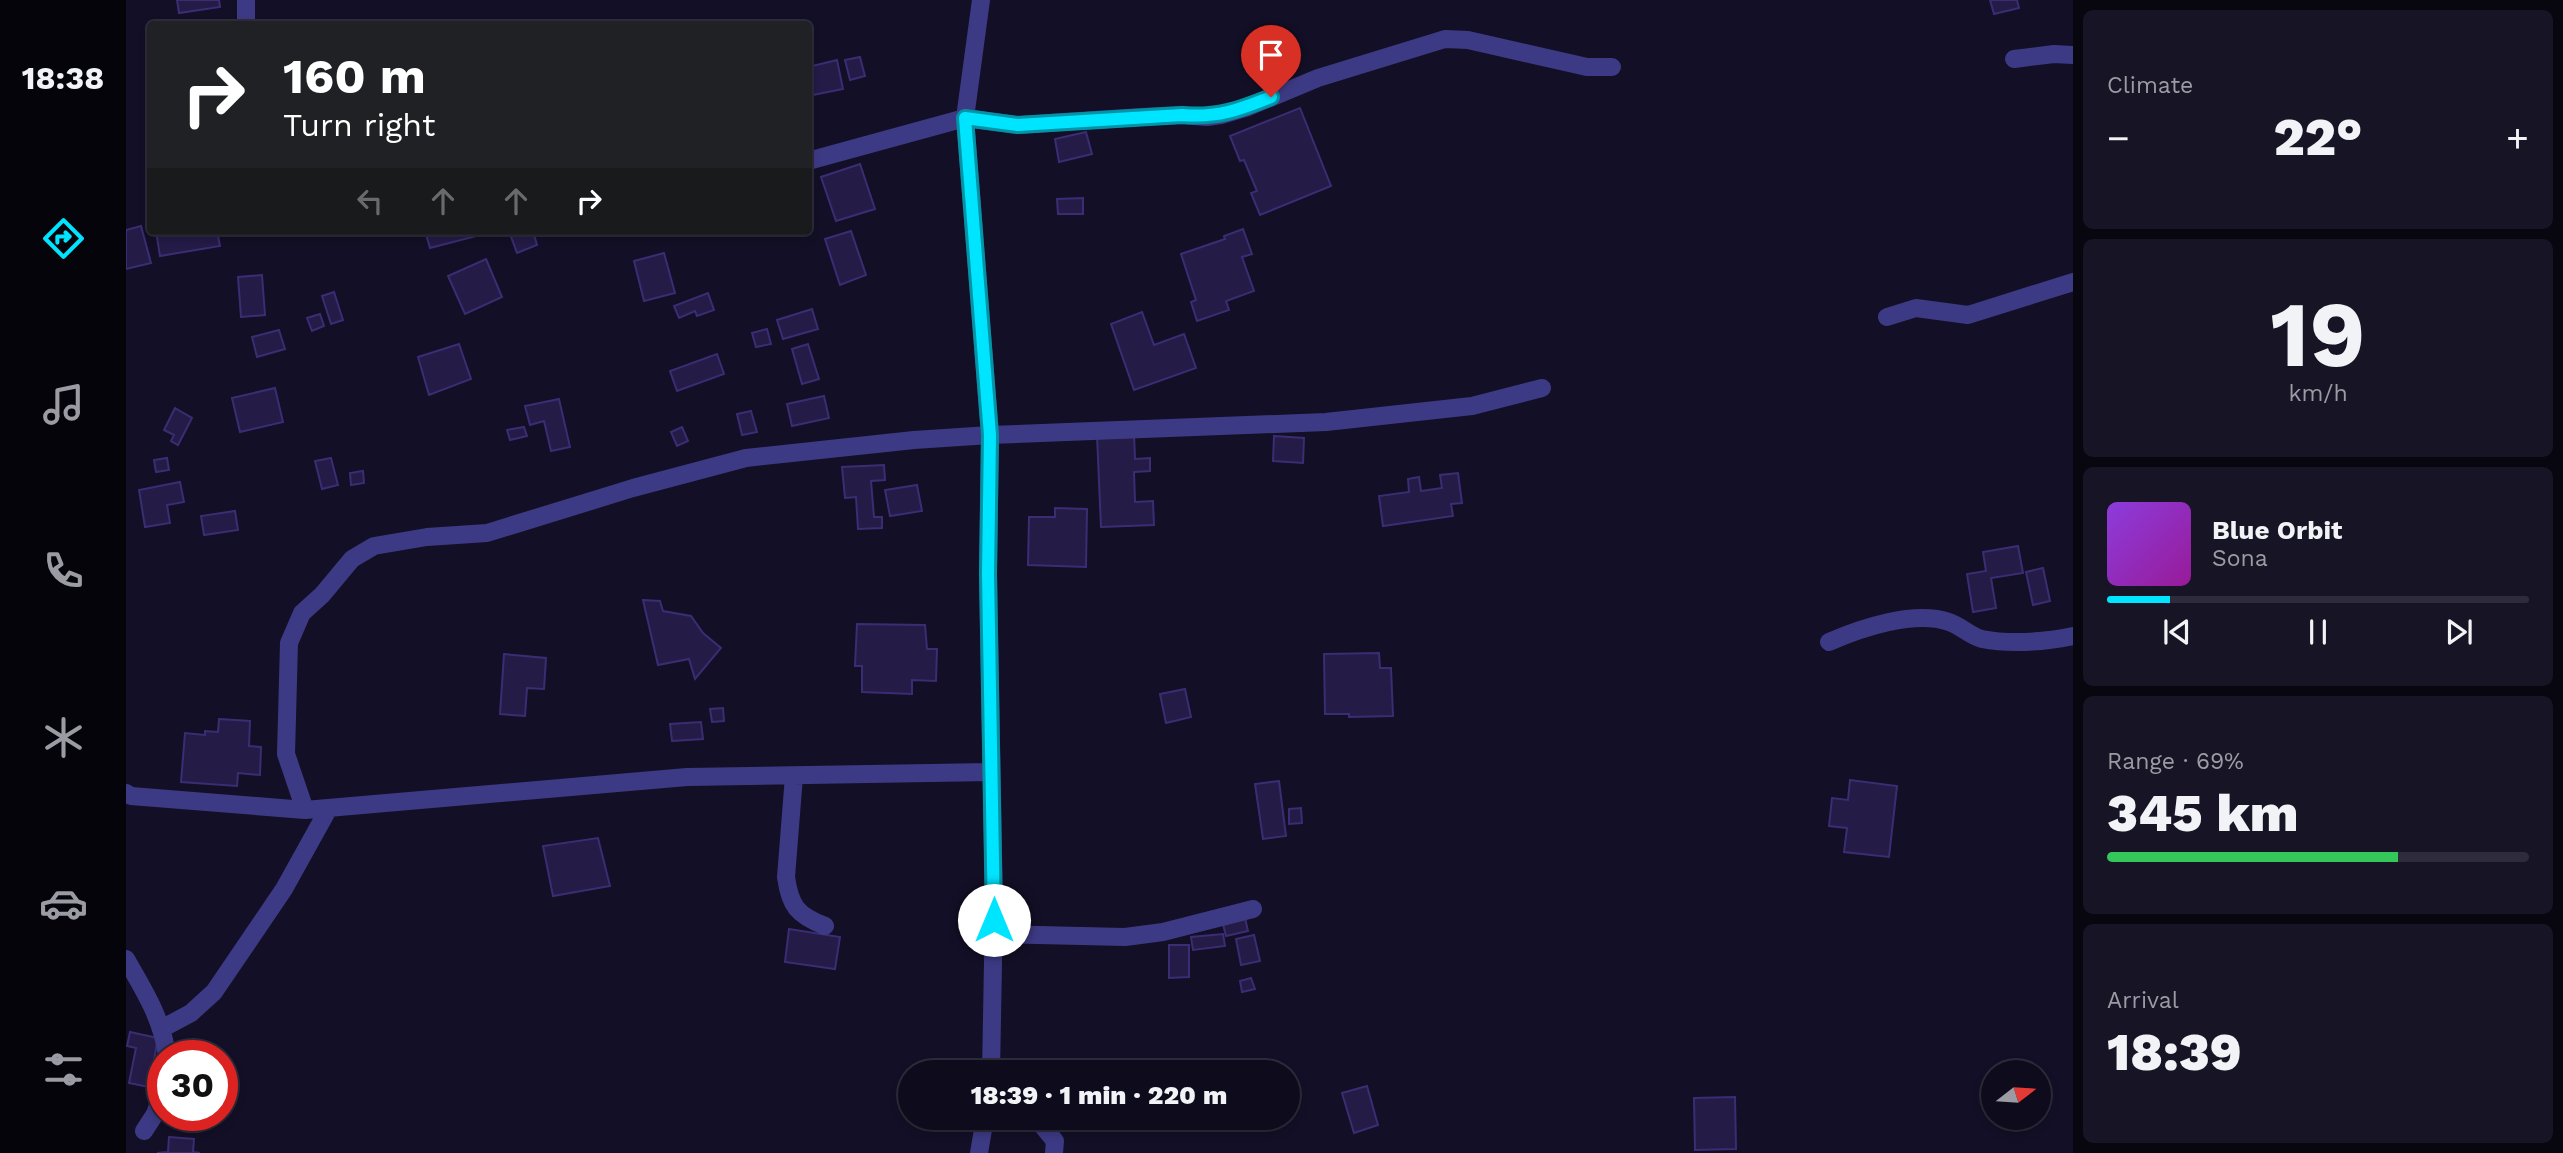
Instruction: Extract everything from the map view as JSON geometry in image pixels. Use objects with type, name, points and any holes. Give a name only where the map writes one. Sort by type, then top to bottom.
[{"type":"street","points":[[246,0],[246,21]]},
{"type":"street","points":[[981,0],[965,118],[990,435],[988,574],[994,934],[991,1060]]},
{"type":"street","points":[[812,160],[965,118],[1018,125],[1182,115],[1207,117],[1248,107],[1318,78],[1445,39],[1468,40],[1587,67],[1612,67]]},
{"type":"street","points":[[2014,59],[2054,54],[2073,55]]},
{"type":"street","points":[[1887,317],[1916,308],[1968,315],[2073,282]]},
{"type":"street","points":[[305,810],[286,754],[289,643],[302,613],[352,559],[374,546],[427,537],[487,533],[634,488],[746,458],[914,440],[990,435],[1326,422],[1472,406],[1542,388]]},
{"type":"street","points":[[1829,642],[1859,629],[1913,619],[1948,622],[1980,639],[2035,643],[2073,636]]},
{"type":"street","points":[[126,793],[131,796],[305,810],[687,777],[992,772]]},
{"type":"street","points":[[794,776],[786,877],[788,891],[800,914],[825,926]]},
{"type":"street","points":[[161,1028],[191,1013],[214,992],[284,889],[329,808]]},
{"type":"street","points":[[994,934],[1125,937],[1163,932],[1253,909]]},
{"type":"street","points":[[126,959],[142,984],[164,1040]]},
{"type":"street","points":[[144,1131],[147,1126]]},
{"type":"street","points":[[979,1153],[983,1130]]},
{"type":"street","points":[[1046,1130],[1055,1141],[1054,1153]]},
{"type":"building","points":[[177,0],[219,0],[220,7],[179,13]]},
{"type":"building","points":[[1990,0],[2017,0],[2019,8],[1994,14]]},
{"type":"building","points":[[860,57],[865,76],[850,80],[845,60]]},
{"type":"building","points":[[837,60],[843,89],[812,95],[812,66]]},
{"type":"building","points":[[1300,108],[1331,186],[1260,215],[1251,193],[1257,191],[1230,136]]},
{"type":"building","points":[[1086,132],[1092,154],[1059,162],[1055,139]]},
{"type":"building","points":[[860,164],[875,209],[836,221],[821,177]]},
{"type":"building","points":[[1083,198],[1083,214],[1058,214],[1057,199]]},
{"type":"building","points":[[141,226],[151,263],[126,269],[126,230]]},
{"type":"building","points":[[1243,229],[1252,254],[1242,257],[1254,291],[1226,301],[1229,310],[1197,321],[1191,302],[1196,300],[1181,254],[1225,239],[1224,236]]},
{"type":"building","points":[[851,231],[866,275],[840,285],[825,239]]},
{"type":"building","points":[[157,235],[218,235],[220,246],[160,256]]},
{"type":"building","points":[[426,235],[480,235],[430,248]]},
{"type":"building","points":[[510,235],[534,235],[537,245],[517,253]]},
{"type":"building","points":[[664,253],[675,293],[644,301],[634,261]]},
{"type":"building","points":[[486,259],[502,297],[465,314],[448,276]]},
{"type":"building","points":[[262,275],[265,315],[241,317],[238,277]]},
{"type":"building","points":[[334,292],[343,320],[331,324],[322,296]]},
{"type":"building","points":[[708,293],[714,310],[697,316],[695,311],[679,318],[674,306]]},
{"type":"building","points":[[812,309],[818,329],[783,339],[777,320]]},
{"type":"building","points":[[1142,312],[1154,345],[1184,334],[1196,368],[1134,390],[1111,324]]},
{"type":"building","points":[[320,314],[324,326],[312,331],[307,318]]},
{"type":"building","points":[[767,329],[771,344],[756,347],[752,333]]},
{"type":"building","points":[[279,330],[285,349],[257,357],[252,337]]},
{"type":"building","points":[[459,344],[471,379],[429,395],[418,357]]},
{"type":"building","points":[[808,344],[819,379],[802,384],[792,349]]},
{"type":"building","points":[[717,354],[724,374],[677,391],[670,371]]},
{"type":"building","points":[[275,388],[283,422],[240,432],[232,398]]},
{"type":"building","points":[[824,396],[829,418],[792,426],[787,404]]},
{"type":"building","points":[[559,399],[570,447],[551,451],[544,421],[530,425],[525,406]]},
{"type":"building","points":[[175,408],[192,418],[178,445],[171,441],[174,435],[164,430]]},
{"type":"building","points":[[751,411],[757,432],[742,435],[737,414]]},
{"type":"building","points":[[524,427],[527,436],[510,440],[507,430]]},
{"type":"building","points":[[682,427],[688,441],[677,446],[671,432]]},
{"type":"building","points":[[1134,434],[1135,459],[1150,458],[1150,471],[1134,472],[1135,502],[1153,501],[1154,525],[1101,527],[1097,436]]},
{"type":"building","points":[[1274,436],[1304,438],[1303,463],[1273,461]]},
{"type":"building","points":[[167,458],[169,470],[156,472],[154,460]]},
{"type":"building","points":[[331,458],[338,485],[322,489],[315,461]]},
{"type":"building","points":[[884,465],[885,480],[871,481],[874,517],[882,517],[882,528],[858,529],[856,497],[845,498],[842,467]]},
{"type":"building","points":[[363,471],[364,483],[351,485],[350,473]]},
{"type":"building","points":[[1458,473],[1462,503],[1451,504],[1453,516],[1383,526],[1379,496],[1409,492],[1408,479],[1419,477],[1421,491],[1442,488],[1440,475]]},
{"type":"building","points":[[180,482],[184,502],[167,505],[170,523],[145,527],[139,490]]},
{"type":"building","points":[[917,485],[922,511],[890,516],[885,490]]},
{"type":"building","points":[[1055,508],[1087,509],[1086,567],[1028,565],[1029,517],[1055,517]]},
{"type":"building","points":[[235,511],[238,530],[204,535],[201,516]]},
{"type":"building","points":[[2018,546],[2023,573],[1991,578],[1996,608],[1973,612],[1967,574],[1986,571],[1983,552]]},
{"type":"building","points":[[2043,568],[2050,601],[2033,605],[2026,572]]},
{"type":"building","points":[[643,600],[660,601],[663,611],[691,616],[703,633],[721,648],[695,679],[689,659],[658,665]]},
{"type":"building","points":[[857,624],[925,625],[927,649],[937,649],[936,681],[912,680],[912,694],[862,692],[862,666],[855,666]]},
{"type":"building","points":[[1379,653],[1380,668],[1391,668],[1393,716],[1349,717],[1349,714],[1325,714],[1324,654]]},
{"type":"building","points":[[504,654],[546,658],[544,689],[527,688],[525,716],[500,714]]},
{"type":"building","points":[[1185,689],[1191,717],[1166,723],[1160,694]]},
{"type":"building","points":[[723,708],[724,721],[712,722],[710,709]]},
{"type":"building","points":[[219,719],[250,721],[249,746],[261,747],[260,775],[238,773],[237,786],[181,782],[185,733],[205,735],[205,731],[218,732]]},
{"type":"building","points":[[701,722],[703,739],[672,741],[670,724]]},
{"type":"building","points":[[1850,780],[1897,786],[1889,857],[1844,852],[1847,828],[1829,826],[1832,798],[1848,800]]},
{"type":"building","points":[[1279,781],[1286,836],[1263,839],[1255,784]]},
{"type":"building","points":[[1301,808],[1302,823],[1289,824],[1289,809]]},
{"type":"building","points":[[598,838],[610,886],[553,896],[543,846]]},
{"type":"building","points":[[1245,918],[1248,931],[1226,936],[1223,924]]},
{"type":"building","points":[[789,929],[840,937],[835,969],[785,962]]},
{"type":"building","points":[[1223,934],[1225,946],[1193,950],[1191,937]]},
{"type":"building","points":[[1254,935],[1260,961],[1241,965],[1236,939]]},
{"type":"building","points":[[1169,945],[1189,945],[1189,977],[1169,978]]},
{"type":"building","points":[[1251,978],[1255,989],[1242,992],[1240,981]]},
{"type":"building","points":[[130,1032],[158,1038],[147,1040],[147,1087],[129,1083],[136,1048],[127,1046]]},
{"type":"building","points":[[1367,1086],[1378,1125],[1354,1133],[1342,1093]]},
{"type":"building","points":[[1735,1097],[1736,1149],[1695,1150],[1694,1098]]},
{"type":"building","points":[[169,1137],[194,1139],[193,1152],[200,1153],[157,1153],[168,1152]]},
{"type":"route","points":[[994,920],[988,574],[990,435],[965,118],[1018,125],[1182,115],[1207,117],[1248,107],[1271,97]]}]
